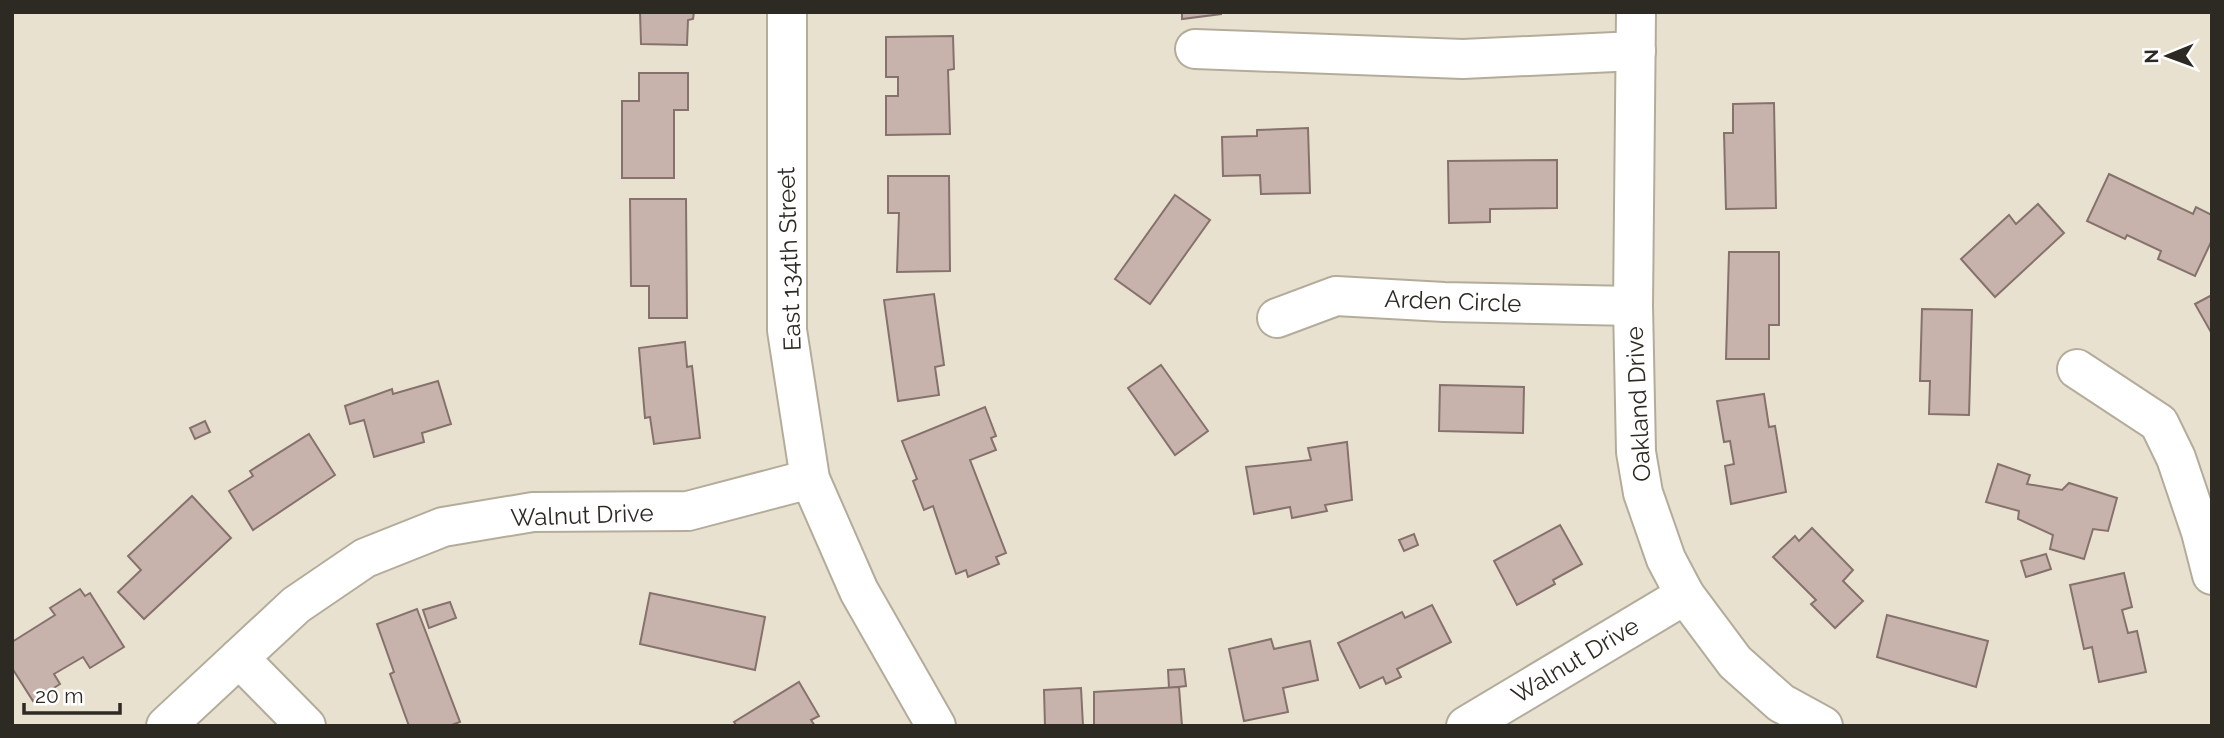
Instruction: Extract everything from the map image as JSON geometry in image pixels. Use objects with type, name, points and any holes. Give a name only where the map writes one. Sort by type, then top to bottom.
[{"type":"street","name":"East 134th Street","points":[[787,12],[787,330],[810,479],[859,591],[936,726]]},
{"type":"street","name":"Oakland Drive","points":[[1636,12],[1633,306],[1636,452],[1643,493],[1666,559],[1685,595],[1735,662],[1781,703],[1823,726]]},
{"type":"street","points":[[1195,49],[1463,60],[1636,51]]},
{"type":"street","name":"Arden Circle","points":[[1277,318],[1336,296],[1444,302],[1633,306]]},
{"type":"street","points":[[2077,369],[2159,423],[2176,458],[2201,532],[2212,575]]},
{"type":"street","name":"Walnut Drive","points":[[178,722],[239,658],[296,605],[365,558],[443,527],[533,512],[688,512],[810,479]]},
{"type":"street","name":"Walnut Drive","points":[[1466,726],[1685,595]]},
{"type":"street","points":[[239,658],[306,726]]},
{"type":"building","points":[[640,12],[694,12],[693,19],[688,20],[687,45],[641,44]]},
{"type":"building","points":[[1182,12],[1221,12],[1221,14],[1182,19]]},
{"type":"building","points":[[953,36],[954,69],[948,70],[950,134],[886,135],[886,96],[898,96],[898,77],[886,77],[886,37]]},
{"type":"building","points":[[639,73],[688,73],[688,110],[674,110],[674,178],[622,178],[622,101],[639,101]]},
{"type":"building","points":[[1774,103],[1776,208],[1726,209],[1724,133],[1733,133],[1733,104]]},
{"type":"building","points":[[1308,128],[1310,193],[1261,194],[1260,175],[1223,176],[1222,137],[1257,136],[1257,130]]},
{"type":"building","points":[[1557,160],[1557,208],[1490,209],[1490,222],[1449,223],[1448,161]]},
{"type":"building","points":[[2109,174],[2193,214],[2196,207],[2212,215],[2212,240],[2195,276],[2158,259],[2161,251],[2127,235],[2125,239],[2087,221]]},
{"type":"building","points":[[888,176],[949,176],[950,271],[897,272],[899,213],[888,213]]},
{"type":"building","points":[[1175,195],[1210,220],[1150,304],[1115,279]]},
{"type":"building","points":[[630,199],[686,199],[687,318],[649,318],[649,286],[631,286]]},
{"type":"building","points":[[2038,204],[2064,233],[1995,297],[1961,259],[2009,215],[2016,224]]},
{"type":"building","points":[[1729,252],[1779,252],[1779,325],[1769,325],[1769,359],[1726,359]]},
{"type":"building","points":[[934,294],[944,365],[935,367],[939,395],[898,401],[884,300]]},
{"type":"building","points":[[2212,295],[2212,334],[2195,304]]},
{"type":"building","points":[[1922,309],[1972,310],[1969,415],[1929,414],[1930,381],[1920,381]]},
{"type":"building","points":[[685,342],[687,367],[692,366],[700,438],[654,444],[650,417],[645,418],[639,348]]},
{"type":"building","points":[[1161,365],[1208,431],[1175,455],[1128,388]]},
{"type":"building","points":[[438,381],[451,424],[422,433],[424,442],[374,457],[364,420],[350,424],[345,406],[392,389],[393,394]]},
{"type":"building","points":[[1440,385],[1524,387],[1523,433],[1439,431]]},
{"type":"building","points":[[1764,394],[1769,427],[1775,426],[1786,492],[1731,504],[1725,466],[1734,464],[1730,441],[1724,442],[1717,401]]},
{"type":"building","points":[[985,407],[996,436],[991,438],[996,450],[970,460],[1006,553],[996,557],[999,564],[968,577],[966,570],[956,574],[933,506],[924,510],[913,481],[917,479],[902,441]]},
{"type":"building","points":[[205,421],[210,432],[195,439],[190,428]]},
{"type":"building","points":[[309,434],[335,475],[253,530],[229,491],[253,476],[250,471]]},
{"type":"building","points":[[1347,442],[1352,500],[1325,505],[1327,511],[1292,518],[1290,507],[1254,514],[1246,467],[1311,460],[1308,448]]},
{"type":"building","points":[[1998,464],[2030,475],[2027,484],[2062,490],[2069,483],[2117,498],[2108,531],[2093,529],[2084,559],[2050,549],[2053,535],[2018,519],[2019,511],[1986,502]]},
{"type":"building","points":[[192,496],[231,538],[144,619],[118,592],[141,570],[128,556]]},
{"type":"building","points":[[1560,525],[1582,564],[1553,580],[1555,584],[1517,605],[1494,561]]},
{"type":"building","points":[[1812,528],[1853,570],[1843,581],[1863,601],[1835,628],[1811,604],[1816,600],[1773,557],[1795,536],[1799,541]]},
{"type":"building","points":[[1414,534],[1418,545],[1404,551],[1399,540]]},
{"type":"building","points":[[2046,554],[2051,569],[2026,577],[2021,561]]},
{"type":"building","points":[[2124,573],[2132,607],[2122,610],[2128,633],[2137,631],[2146,672],[2099,682],[2092,647],[2084,649],[2070,585]]},
{"type":"building","points":[[80,589],[85,596],[90,593],[124,647],[90,668],[83,657],[54,674],[60,684],[33,701],[12,668],[12,642],[55,615],[50,608]]},
{"type":"building","points":[[650,593],[765,617],[755,670],[640,644]]},
{"type":"building","points":[[450,602],[456,618],[429,628],[423,610]]},
{"type":"building","points":[[1432,605],[1451,642],[1397,669],[1401,677],[1386,684],[1383,677],[1360,688],[1338,643],[1402,612],[1405,618]]},
{"type":"building","points":[[417,609],[460,722],[449,726],[409,726],[390,674],[394,672],[377,624]]},
{"type":"building","points":[[1887,615],[1988,641],[1976,687],[1877,657]]},
{"type":"building","points":[[1271,639],[1274,649],[1310,641],[1318,680],[1283,688],[1288,712],[1244,721],[1229,649]]},
{"type":"building","points":[[1184,669],[1186,686],[1169,688],[1168,670]]},
{"type":"building","points":[[799,682],[819,716],[811,720],[815,726],[737,726],[734,722]]},
{"type":"building","points":[[1179,687],[1182,726],[1094,726],[1094,692]]},
{"type":"building","points":[[1081,688],[1083,726],[1045,726],[1044,690]]}]
